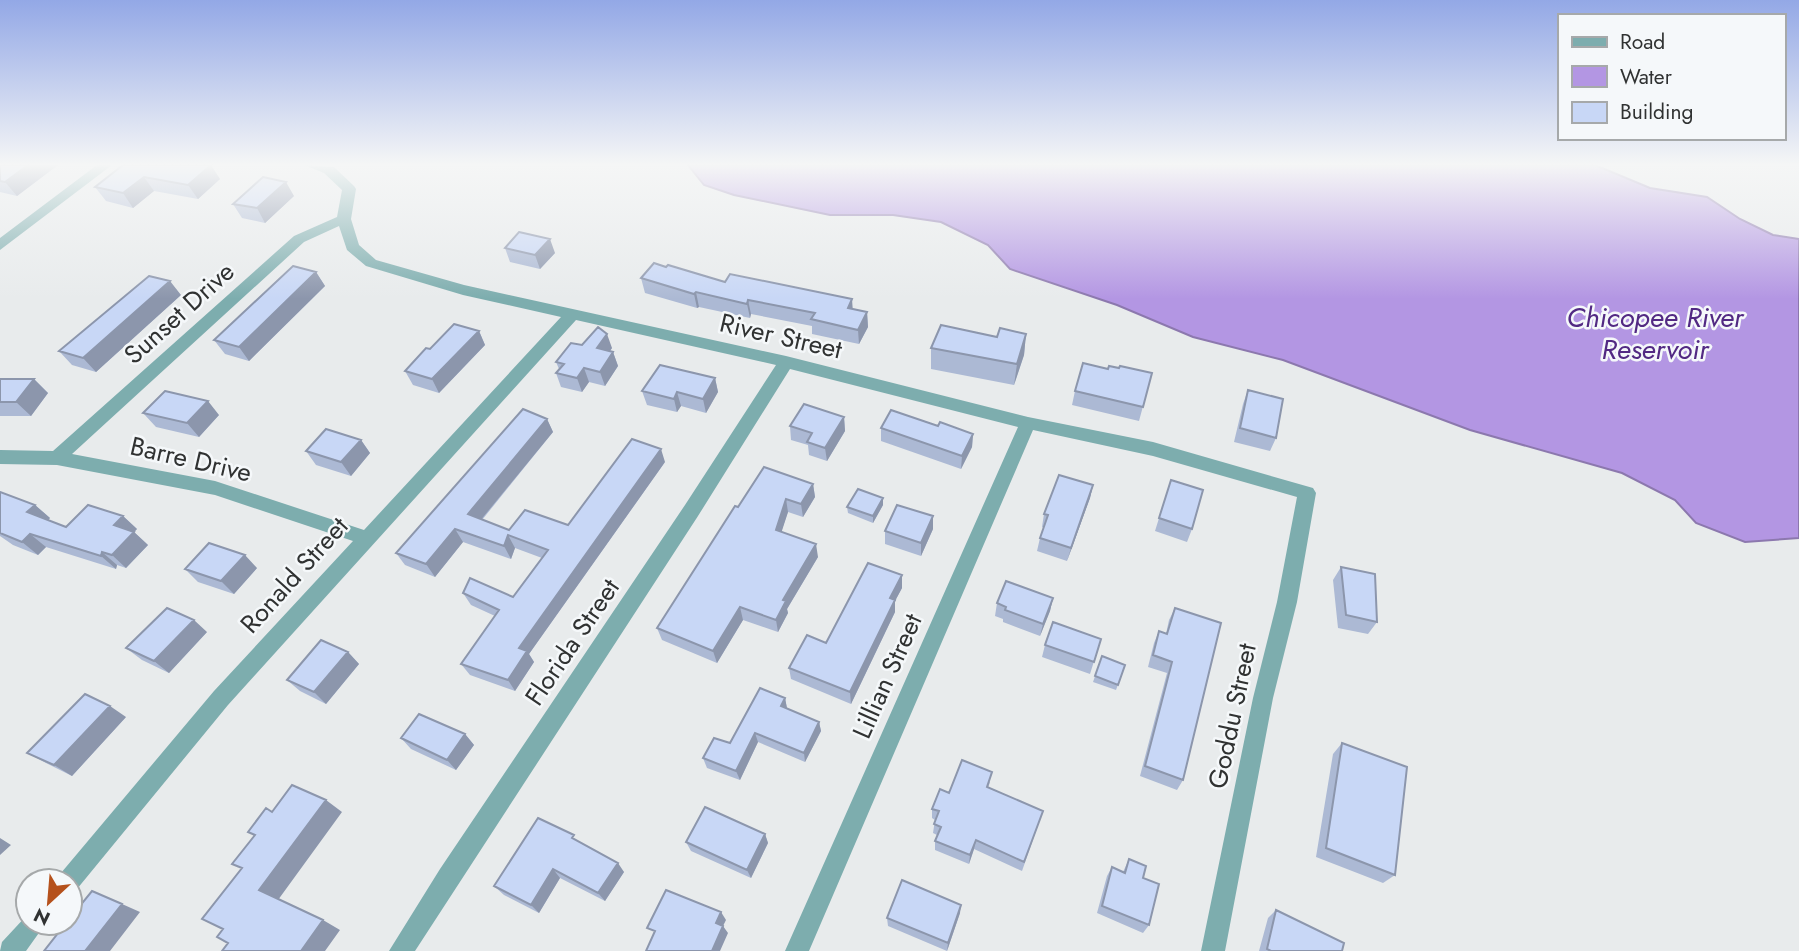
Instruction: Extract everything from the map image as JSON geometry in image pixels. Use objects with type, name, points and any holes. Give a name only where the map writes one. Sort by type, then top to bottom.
[{"type":"street","points":[[0,245],[48,209]]},
{"type":"street","name":"River Street","points":[[346,209],[344,219],[352,247],[371,263],[463,290],[571,316],[786,362],[1028,423],[1153,449],[1307,494]]},
{"type":"street","name":"Sunset Drive","points":[[57,458],[299,239],[344,219]]},
{"type":"street","name":"Ronald Street","points":[[81,867],[221,698],[571,316]]},
{"type":"street","name":"Florida Street","points":[[401,951],[531,749],[719,471],[786,362]]},
{"type":"street","name":"Lillian Street","points":[[797,951],[1028,423]]},
{"type":"street","name":"Barre Drive","points":[[0,457],[57,458],[215,488],[366,538]]},
{"type":"street","name":"Goddu Street","points":[[1213,951],[1263,698],[1287,602],[1307,494]]},
{"type":"street","points":[[11,951],[22,937]]},
{"type":"water","name":"Chicopee River Reservoir","points":[[803,209],[1726,209],[1773,235],[1799,239],[1799,538],[1745,542],[1696,523],[1675,500],[1622,473],[1470,430],[1283,360],[1193,337],[1117,305],[1010,269],[988,245],[941,222],[893,215],[830,215]]},
{"type":"building","points":[[519,232],[550,239],[535,255],[505,248]]},
{"type":"building","points":[[654,263],[725,282],[730,274],[852,299],[848,308],[867,312],[858,330],[811,319],[815,313],[748,300],[747,304],[696,292],[694,294],[641,278]]},
{"type":"building","points":[[293,266],[316,272],[239,347],[214,340]]},
{"type":"building","points":[[149,276],[170,281],[83,358],[59,351]]},
{"type":"building","points":[[454,324],[479,331],[432,379],[405,371],[426,348],[430,349]]},
{"type":"building","points":[[941,325],[997,337],[1000,328],[1026,334],[1017,364],[931,348]]},
{"type":"building","points":[[598,327],[607,334],[597,348],[613,352],[600,372],[584,368],[577,378],[556,373],[564,364],[556,362],[571,343],[582,345]]},
{"type":"building","points":[[1083,363],[1108,369],[1109,366],[1120,366],[1152,373],[1143,407],[1075,391]]},
{"type":"building","points":[[660,365],[715,378],[703,399],[677,392],[674,399],[642,391]]},
{"type":"building","points":[[0,379],[34,379],[16,402],[0,402]]},
{"type":"building","points":[[1248,390],[1283,399],[1276,438],[1240,428]]},
{"type":"building","points":[[165,391],[208,401],[187,423],[143,413]]},
{"type":"building","points":[[804,404],[844,417],[825,448],[807,442],[812,433],[790,426]]},
{"type":"building","points":[[523,409],[547,419],[468,514],[509,530],[525,510],[568,525],[632,439],[661,449],[519,648],[527,651],[508,680],[461,664],[499,610],[463,593],[470,578],[513,597],[548,550],[508,535],[504,546],[455,529],[426,564],[396,553]]},
{"type":"building","points":[[891,410],[938,426],[940,422],[973,434],[962,456],[881,428]]},
{"type":"building","points":[[326,429],[361,440],[341,462],[306,451]]},
{"type":"building","points":[[764,467],[813,484],[801,504],[786,499],[776,530],[816,544],[783,600],[786,601],[776,620],[740,607],[713,651],[657,628],[735,506],[738,507]]},
{"type":"building","points":[[1059,475],[1093,485],[1071,548],[1040,538],[1048,515],[1044,514]]},
{"type":"building","points":[[1171,480],[1203,490],[1192,529],[1159,518]]},
{"type":"building","points":[[858,489],[883,498],[873,516],[847,507]]},
{"type":"building","points":[[0,492],[35,505],[27,512],[66,527],[88,505],[123,516],[114,525],[134,532],[112,555],[102,552],[101,556],[30,534],[22,542],[0,533]]},
{"type":"building","points":[[897,505],[933,516],[921,543],[885,531]]},
{"type":"building","points":[[209,543],[245,555],[221,581],[185,569]]},
{"type":"building","points":[[868,563],[902,575],[890,598],[895,600],[850,692],[789,668],[807,635],[826,643]]},
{"type":"building","points":[[1341,567],[1375,574],[1377,622],[1346,615]]},
{"type":"building","points":[[1006,581],[1053,598],[1043,624],[1005,610],[1006,607],[997,603]]},
{"type":"building","points":[[167,608],[194,620],[154,661],[126,648]]},
{"type":"building","points":[[1175,608],[1221,623],[1183,780],[1145,766],[1172,662],[1153,655],[1159,631],[1167,634]]},
{"type":"building","points":[[1053,622],[1101,639],[1094,662],[1045,645]]},
{"type":"building","points":[[321,640],[348,652],[314,692],[287,680]]},
{"type":"building","points":[[1102,656],[1125,665],[1118,685],[1095,676]]},
{"type":"building","points":[[760,688],[785,698],[781,706],[819,722],[804,753],[755,733],[736,771],[703,758],[714,738],[730,743]]},
{"type":"building","points":[[85,694],[110,706],[54,765],[27,753]]},
{"type":"building","points":[[419,714],[465,734],[447,760],[401,738]]},
{"type":"building","points":[[1342,743],[1407,767],[1395,875],[1326,848]]},
{"type":"building","points":[[962,760],[992,772],[987,787],[1043,811],[1024,862],[976,840],[970,855],[935,841],[941,827],[934,824],[939,811],[932,809],[940,789],[949,793]]},
{"type":"building","points":[[292,785],[326,800],[259,890],[323,920],[301,951],[222,951],[228,943],[217,937],[223,929],[202,919],[242,868],[232,864],[255,835],[248,832],[266,808],[272,812]]},
{"type":"building","points":[[705,807],[765,834],[747,870],[686,842]]},
{"type":"building","points":[[538,818],[574,835],[572,838],[618,863],[598,893],[553,869],[531,905],[494,886]]},
{"type":"building","points":[[1129,859],[1146,866],[1143,878],[1159,884],[1149,925],[1102,906],[1112,867],[1125,873]]},
{"type":"building","points":[[902,880],[961,905],[948,943],[887,918]]},
{"type":"building","points":[[666,890],[721,912],[716,923],[723,926],[712,951],[646,951],[655,931],[647,928]]},
{"type":"building","points":[[92,891],[122,904],[85,951],[44,951],[55,937],[84,937],[84,901]]},
{"type":"building","points":[[1276,910],[1344,943],[1342,951],[1267,949]]}]
